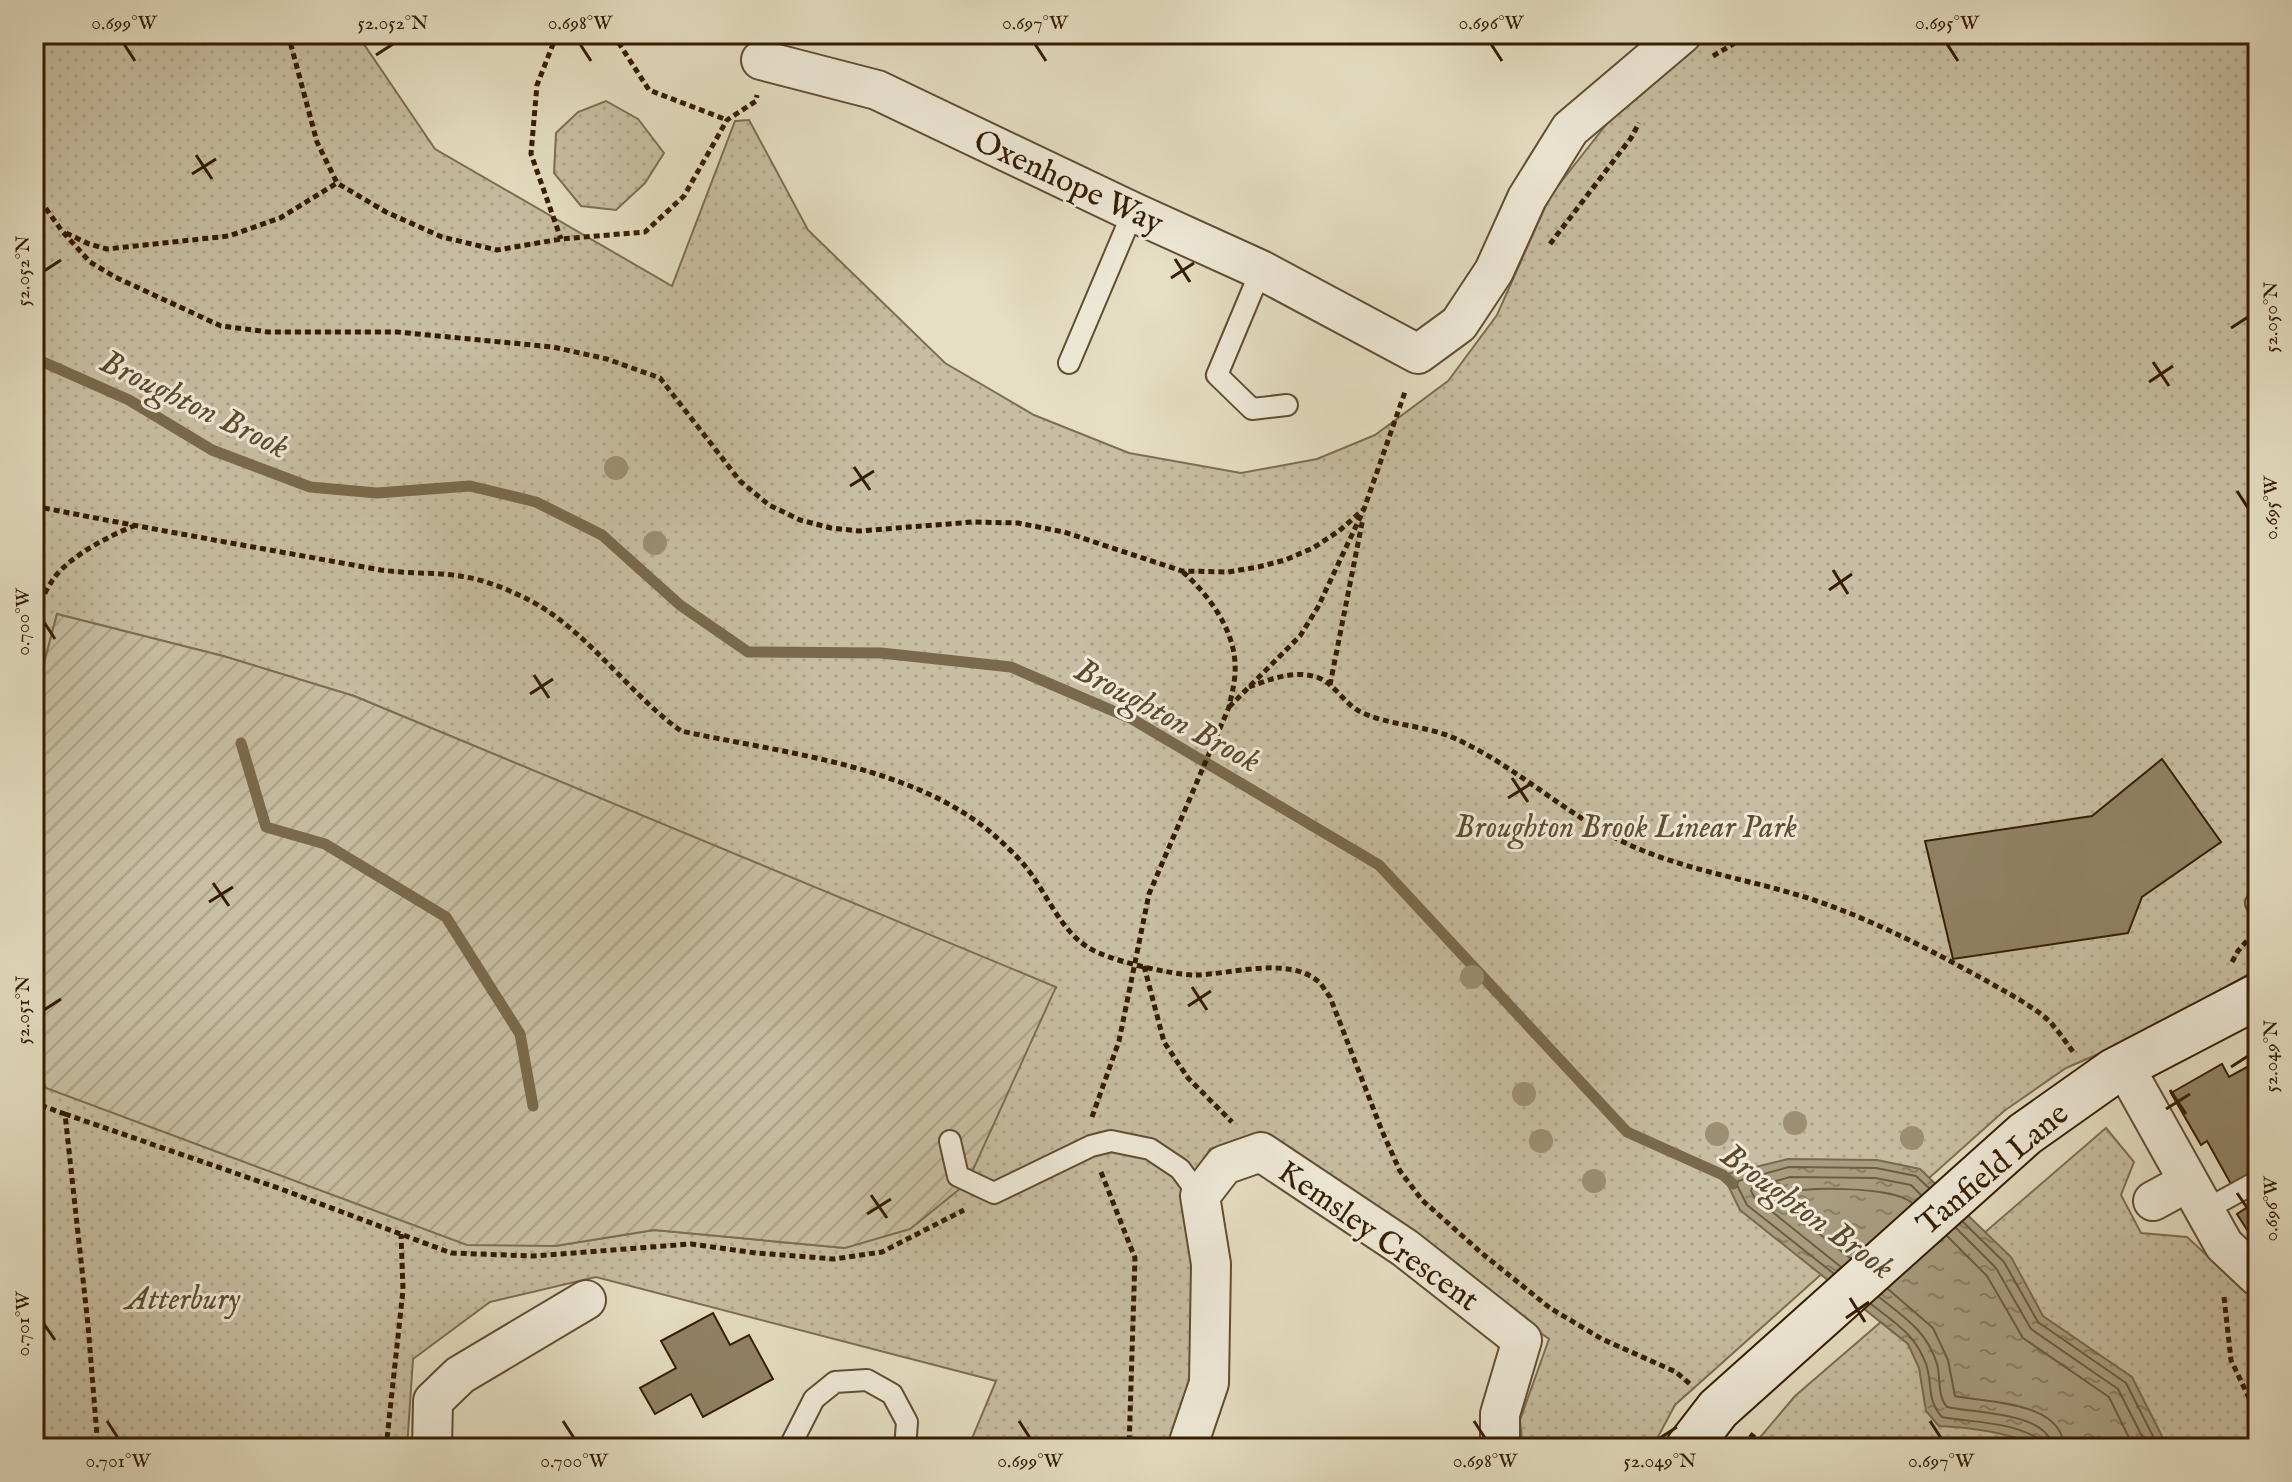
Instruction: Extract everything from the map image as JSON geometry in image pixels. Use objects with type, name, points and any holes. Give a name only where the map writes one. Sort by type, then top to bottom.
[{"type":"street","points":[[1418,354],[1459,324],[1494,271],[1527,198],[1570,129],[1693,48]]},
{"type":"street","name":"Oxenhope Way","points":[[761,60],[877,90],[1261,270],[1418,354]]},
{"type":"street","name":"Tanfield Lane","points":[[1688,1448],[1718,1409],[2025,1134],[2110,1074],[2258,996]]},
{"type":"street","points":[[2110,1074],[2197,1196],[2224,1245],[2258,1277]]},
{"type":"street","name":"Kemsley Crescent","points":[[1200,1196],[1224,1165],[1261,1152],[1405,1248],[1522,1340],[1500,1414],[1500,1448]]},
{"type":"street","points":[[1187,1448],[1209,1383],[1211,1264],[1200,1196]]},
{"type":"street","points":[[2153,1201],[2197,1196]]},
{"type":"street","points":[[432,1448],[433,1401],[460,1375],[586,1300]]},
{"type":"lane","points":[[1069,363],[1133,212]]},
{"type":"lane","points":[[1261,270],[1217,375],[1252,409],[1287,405]]},
{"type":"lane","points":[[950,1141],[958,1176],[994,1193],[1091,1146],[1111,1141],[1150,1149],[1180,1169],[1200,1196]]},
{"type":"lane","points":[[2197,1196],[2258,1181]]},
{"type":"lane","points":[[789,1448],[814,1399],[835,1382],[867,1380],[892,1394],[907,1422],[905,1448]]},
{"type":"path","points":[[288,34],[317,142],[337,183],[386,212],[442,237],[497,250],[561,239],[645,232],[684,196],[727,120],[756,101],[761,60]]},
{"type":"path","points":[[557,34],[537,85],[531,154],[561,239]]},
{"type":"path","points":[[613,34],[649,90],[727,120]]},
{"type":"path","points":[[1726,34],[1732,44]]},
{"type":"path","points":[[1693,48],[1732,44],[1750,34]]},
{"type":"path","points":[[2251,34],[2258,37]]},
{"type":"path","points":[[1545,250],[1631,138],[1642,117]]},
{"type":"path","points":[[62,231],[107,249],[229,236],[280,218],[337,183]]},
{"type":"path","points":[[34,192],[62,231],[90,262],[115,277],[221,326],[268,332],[397,332],[553,347],[607,359],[660,378],[740,481],[769,505],[800,520],[831,528],[859,531],[973,522],[1018,523],[1064,532],[1182,571],[1228,572],[1285,560],[1313,548],[1364,509]]},
{"type":"path","points":[[1229,707],[1300,636],[1318,607],[1364,509],[1418,354]]},
{"type":"path","points":[[34,506],[387,571],[465,577],[501,586],[558,618],[663,718],[681,731],[817,757],[900,783],[965,813],[994,835],[1025,866],[1077,939],[1097,953],[1135,965],[1194,975],[1269,967],[1298,972],[1318,981],[1330,997],[1400,1171],[1422,1200],[1550,1308],[1602,1339],[1676,1372],[1718,1409]]},
{"type":"path","points":[[1330,685],[1364,509]]},
{"type":"path","points":[[34,613],[55,576],[113,534],[135,526]]},
{"type":"path","points":[[34,553],[34,613]]},
{"type":"path","points":[[1129,1448],[1135,1258],[1086,1133],[1119,1041],[1149,894],[1229,707],[1234,682],[1235,660],[1227,633],[1201,588],[1182,571]]},
{"type":"path","points":[[1249,687],[1278,677],[1300,674],[1319,678],[1359,711],[1451,736],[1477,750],[1609,835],[1680,864],[1739,878],[1865,919],[1938,954],[2004,991],[2050,1021],[2110,1074]]},
{"type":"path","points":[[1144,966],[1164,1042],[1188,1078],[1261,1152]]},
{"type":"path","points":[[34,1099],[37,1104],[267,1184],[451,1253],[533,1256],[691,1244],[834,1259],[882,1252],[994,1193]]},
{"type":"path","points":[[65,1114],[98,1448]]},
{"type":"path","points":[[386,1448],[403,1290],[401,1234]]},
{"type":"path","points":[[2224,1245],[2220,1269],[2231,1360],[2258,1417]]},
{"type":"green space","name":"Broughton Brook Linear Park","points":[[34,34],[357,34],[435,149],[672,286],[735,121],[749,120],[808,230],[945,363],[1034,415],[1129,453],[1241,473],[1317,459],[1375,435],[1448,381],[1497,315],[1550,196],[1620,107],[1705,34],[2258,34],[2258,969],[2126,1042],[2066,1068],[2004,1111],[1675,1405],[1652,1448],[1523,1448],[1520,1420],[1549,1339],[1262,1138],[1210,1149],[1183,1199],[1194,1288],[1190,1386],[1168,1448],[968,1448],[996,1381],[596,1277],[490,1302],[413,1359],[407,1448],[34,1448],[34,1055],[46,1088],[555,1246],[654,1230],[845,1248],[1056,988],[354,696],[223,656],[57,614],[34,701]]},
{"type":"green space","points":[[606,101],[638,119],[664,153],[645,183],[616,210],[581,206],[554,173],[556,133],[578,112]]},
{"type":"green space","points":[[57,614],[223,656],[354,696],[1056,987],[967,1183],[910,1229],[845,1248],[654,1230],[555,1246],[467,1245],[46,1088],[34,1055],[34,701]]},
{"type":"green space","points":[[2106,1128],[2134,1162],[2121,1195],[2141,1233],[2187,1237],[2258,1303],[2258,1448],[1751,1448],[1795,1396]]},
{"type":"water","points":[[1788,1159],[1877,1160],[1920,1169],[2011,1257],[2043,1316],[2132,1377],[2168,1448],[2040,1448],[1991,1432],[1939,1426],[1926,1411],[1919,1368],[1908,1344],[1740,1210],[1723,1175]]},
{"type":"building","points":[[2162,759],[2221,842],[2142,897],[2128,933],[1953,959],[1925,841],[2092,816]]},
{"type":"building","points":[[2258,1061],[2258,1114],[2252,1117],[2258,1128],[2258,1171],[2232,1186],[2207,1141],[2201,1145],[2171,1093],[2222,1064],[2229,1077]]},
{"type":"building","points":[[2258,1200],[2258,1247],[2237,1214]]},
{"type":"building","points":[[713,1313],[730,1345],[749,1335],[773,1379],[703,1417],[691,1394],[655,1414],[640,1388],[676,1368],[661,1341]]},
{"type":"waterway","name":"Broughton Brook","points":[[34,358],[129,400],[212,450],[310,487],[377,493],[470,486],[536,502],[602,535],[680,605],[748,652],[881,653],[1011,667],[1132,719],[1379,865],[1627,1132],[1723,1175],[1733,1184]]},
{"type":"waterway","points":[[241,743],[266,827],[325,844],[446,917],[520,1034],[533,1106]]},
{"type":"park label","name":"Atterbury","points":[[183,1298]]}]
